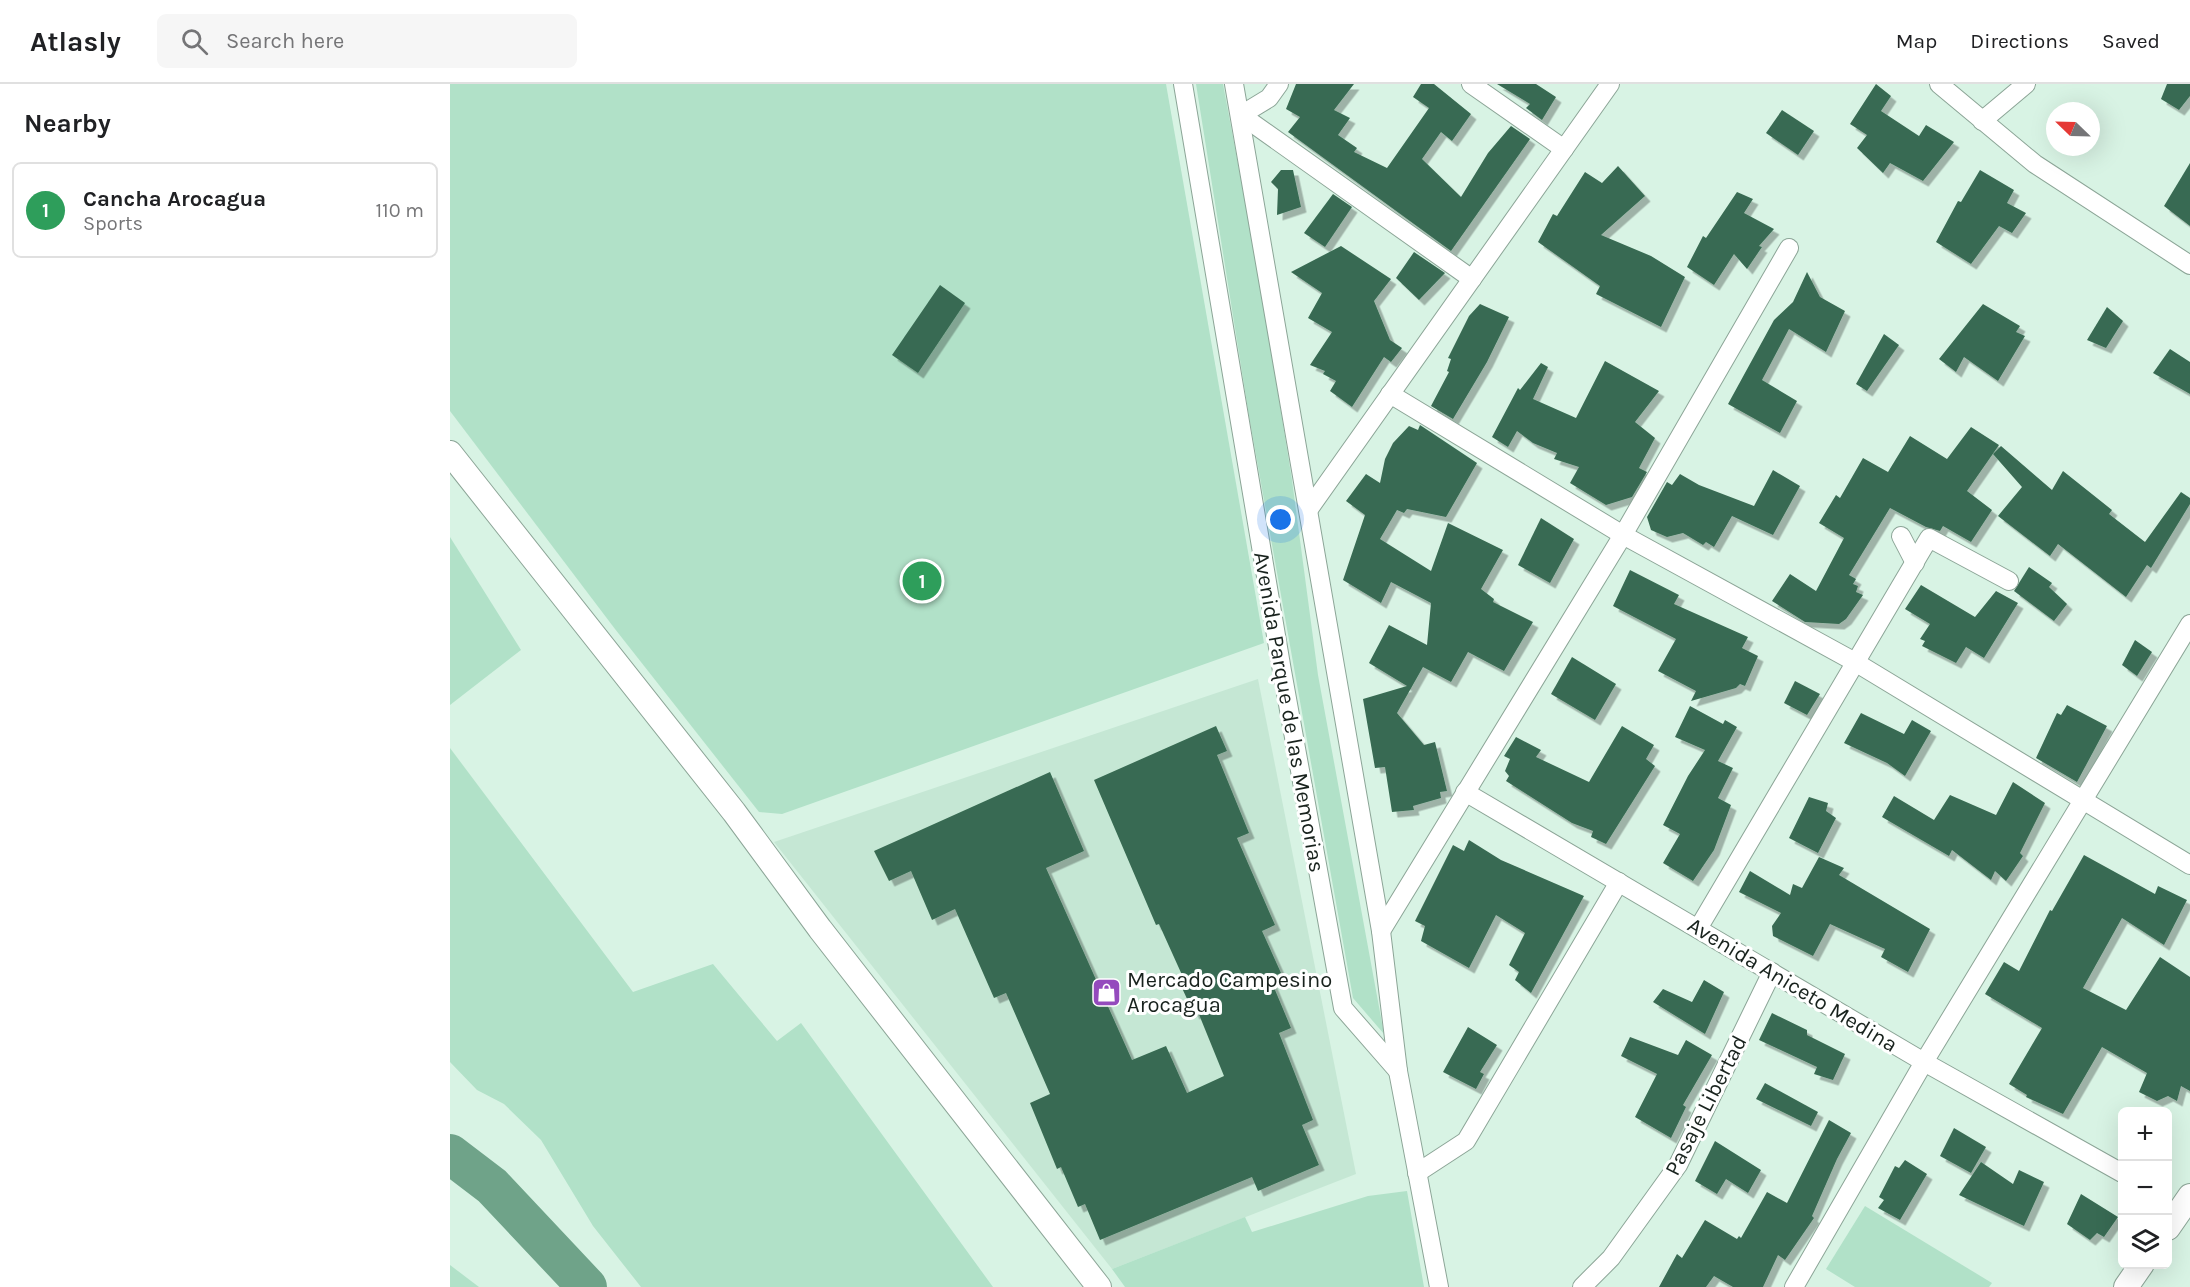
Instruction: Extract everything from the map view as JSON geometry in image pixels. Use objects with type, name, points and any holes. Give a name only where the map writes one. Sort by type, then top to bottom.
[{"type":"street","name":"Avenida Parque de las Memorias","points":[[1183,84],[1282,671],[1342,1008],[1398,1071]]},
{"type":"street","points":[[1234,84],[1381,931],[1398,1071],[1439,1287]]},
{"type":"street","points":[[1241,116],[1269,98],[1279,84]]},
{"type":"street","points":[[1471,84],[1564,149]]},
{"type":"street","points":[[1309,509],[1610,84]]},
{"type":"street","points":[[1939,84],[2035,164],[2190,265]]},
{"type":"street","points":[[1982,122],[2026,84]]},
{"type":"street","points":[[1241,116],[1472,279]]},
{"type":"street","points":[[1381,931],[1623,535],[1789,248]]},
{"type":"street","points":[[1390,394],[1623,535],[1856,662],[2082,802],[2190,865]]},
{"type":"street","points":[[450,453],[734,812],[820,928],[1099,1287]]},
{"type":"street","points":[[1901,536],[1915,563]]},
{"type":"street","points":[[1699,927],[1929,537],[2009,581]]},
{"type":"street","points":[[1794,1287],[1924,1062],[2190,624]]},
{"type":"street","name":"Avenida Aniceto Medina","points":[[1465,792],[1699,927],[1924,1062],[2118,1171]]},
{"type":"street","points":[[1417,1173],[1466,1141],[1619,882]]},
{"type":"street","name":"Pasaje Libertad","points":[[1582,1287],[1611,1258],[1678,1165],[1772,972]]},
{"type":"street","points":[[2172,1221],[2182,1204]]},
{"type":"street","points":[[2126,1287],[2139,1269]]},
{"type":"shaded area","points":[[450,84],[1166,84],[1264,643],[782,814],[759,812],[615,629],[450,411]]},
{"type":"shaded area","points":[[1196,84],[1223,84],[1259,276],[1292,480],[1318,675],[1384,1034],[1353,998],[1249,416]]},
{"type":"shaded area","points":[[450,537],[521,650],[450,705]]},
{"type":"shaded area","name":"Mercado Campesino Arocagua","points":[[1258,679],[1356,1174],[1112,1269],[774,842]]},
{"type":"shaded area","points":[[450,748],[633,992],[713,964],[777,1041],[801,1023],[993,1287],[641,1287],[593,1226],[541,1140],[504,1104],[477,1090],[450,1062]]},
{"type":"shaded area","points":[[1407,1191],[1424,1287],[1125,1287],[1112,1269],[1245,1217],[1252,1232],[1368,1196]]},
{"type":"shaded area","points":[[1865,1206],[1992,1283],[1989,1287],[1855,1287],[1826,1269]]},
{"type":"shaded area","points":[[450,1265],[479,1287],[450,1287]]},
{"type":"building","points":[[1296,84],[1354,84],[1334,110],[1350,118],[1338,135],[1357,148],[1354,152],[1387,168],[1429,108],[1413,97],[1421,84],[1434,84],[1471,114],[1452,141],[1441,132],[1422,159],[1461,197],[1488,153],[1511,126],[1530,139],[1451,251],[1288,132],[1300,117],[1286,109]]},
{"type":"building","points":[[1497,84],[1536,84],[1556,97],[1542,120],[1526,108],[1530,104]]},
{"type":"building","points":[[1876,84],[1891,96],[1881,111],[1919,136],[1926,125],[1954,142],[1923,181],[1890,163],[1883,173],[1857,148],[1867,135],[1850,124]]},
{"type":"building","points":[[2167,84],[2190,84],[2190,96],[2179,110],[2161,99]]},
{"type":"building","points":[[1782,110],[1814,131],[1798,155],[1766,133]]},
{"type":"building","points":[[2190,163],[2190,226],[2164,206]]},
{"type":"building","points":[[1618,166],[1645,196],[1601,235],[1651,256],[1685,277],[1661,327],[1596,294],[1600,286],[1538,242],[1553,214],[1557,216],[1585,172],[1602,183]]},
{"type":"building","points":[[1281,170],[1293,170],[1301,207],[1277,215],[1278,189],[1271,182]]},
{"type":"building","points":[[1980,170],[2014,190],[2007,203],[2026,213],[2012,233],[1999,226],[1971,264],[1936,242],[1958,201],[1961,202]]},
{"type":"building","points":[[1737,192],[1753,199],[1744,213],[1774,229],[1759,246],[1762,247],[1747,269],[1734,254],[1714,285],[1687,267],[1703,236],[1706,238]]},
{"type":"building","points":[[1333,194],[1352,207],[1325,247],[1304,233]]},
{"type":"building","points":[[1341,246],[1391,279],[1374,301],[1390,340],[1402,348],[1391,362],[1384,357],[1352,407],[1330,391],[1336,381],[1323,374],[1325,371],[1310,365],[1332,332],[1308,318],[1322,293],[1291,272]]},
{"type":"building","points":[[1414,252],[1445,273],[1419,300],[1396,278]]},
{"type":"building","points":[[1807,272],[1820,297],[1845,311],[1826,352],[1789,329],[1762,380],[1797,401],[1780,433],[1728,404],[1774,320],[1793,302]]},
{"type":"building","points":[[940,285],[965,303],[918,373],[892,355]]},
{"type":"building","points":[[1480,304],[1509,317],[1487,362],[1453,419],[1431,406],[1449,372],[1447,371],[1451,359],[1448,358],[1469,316]]},
{"type":"building","points":[[1983,304],[2020,326],[2016,332],[2025,336],[1998,381],[1964,357],[1956,372],[1939,359]]},
{"type":"building","points":[[2107,307],[2123,321],[2106,348],[2087,340]]},
{"type":"building","points":[[1884,334],[1899,345],[1867,391],[1856,384]]},
{"type":"building","points":[[2170,349],[2190,362],[2190,394],[2153,373]]},
{"type":"building","points":[[1605,361],[1659,391],[1635,422],[1655,438],[1639,468],[1647,472],[1632,497],[1606,505],[1570,483],[1579,467],[1554,459],[1557,453],[1533,443],[1517,431],[1508,447],[1492,437],[1518,388],[1520,390],[1541,363],[1548,367],[1533,399],[1576,418]]},
{"type":"building","points":[[1420,425],[1477,463],[1446,517],[1407,509],[1404,513],[1397,510],[1380,539],[1431,571],[1448,523],[1503,550],[1481,589],[1494,599],[1493,602],[1533,622],[1504,671],[1468,652],[1451,682],[1423,667],[1397,713],[1424,745],[1435,742],[1447,791],[1440,792],[1441,798],[1413,806],[1414,810],[1392,812],[1385,767],[1375,768],[1363,699],[1407,686],[1369,663],[1389,625],[1427,645],[1431,603],[1391,582],[1381,603],[1343,580],[1365,515],[1346,501],[1366,474],[1380,483],[1385,459],[1393,443],[1409,426],[1418,430]]},
{"type":"building","points":[[1971,427],[1999,445],[1967,491],[1992,510],[1971,542],[1943,526],[1940,531],[1926,527],[1890,508],[1849,575],[1856,579],[1853,584],[1858,586],[1856,592],[1863,595],[1846,619],[1839,624],[1805,622],[1772,601],[1790,574],[1816,591],[1844,538],[1819,523],[1836,495],[1840,498],[1863,458],[1888,472],[1910,436],[1947,459]]},
{"type":"building","points":[[2001,446],[2052,490],[2063,471],[2112,510],[2109,514],[2145,542],[2181,492],[2190,498],[2190,504],[2151,568],[2147,565],[2126,597],[2058,544],[2050,556],[1998,516],[2022,487],[1993,454]]},
{"type":"building","points":[[1773,470],[1800,486],[1773,535],[1732,516],[1714,547],[1706,542],[1703,545],[1683,533],[1667,537],[1651,530],[1647,517],[1667,482],[1672,485],[1680,474],[1699,485],[1754,506]]},
{"type":"building","points":[[1541,518],[1574,539],[1550,583],[1518,565]]},
{"type":"building","points":[[2029,567],[2052,583],[2049,587],[2067,604],[2054,621],[2014,591]]},
{"type":"building","points":[[1630,570],[1679,595],[1674,604],[1748,637],[1742,648],[1758,656],[1745,686],[1740,684],[1736,688],[1691,701],[1696,691],[1658,671],[1676,639],[1613,606]]},
{"type":"building","points":[[1921,585],[1975,617],[1996,591],[2018,603],[1984,658],[1966,647],[1956,663],[1922,646],[1925,641],[1920,639],[1930,624],[1905,609]]},
{"type":"building","points":[[2135,640],[2152,652],[2137,676],[2122,665]]},
{"type":"building","points":[[1572,657],[1616,684],[1595,720],[1551,694]]},
{"type":"building","points":[[1795,681],[1820,694],[1807,715],[1784,703]]},
{"type":"building","points":[[2067,705],[2107,726],[2077,782],[2036,758],[2057,713],[2061,715]]},
{"type":"building","points":[[1690,706],[1723,724],[1725,720],[1737,727],[1718,761],[1733,768],[1718,798],[1731,805],[1714,850],[1693,881],[1663,863],[1680,834],[1663,825],[1688,776],[1705,750],[1675,737]]},
{"type":"building","points":[[1861,713],[1904,734],[1912,720],[1931,731],[1905,776],[1887,763],[1844,743]]},
{"type":"building","points":[[1216,726],[1227,751],[1217,755],[1249,833],[1237,838],[1275,925],[1262,931],[1281,973],[1270,978],[1291,1028],[1279,1033],[1313,1120],[1302,1125],[1319,1165],[1258,1191],[1252,1177],[1100,1240],[1085,1204],[1078,1207],[1061,1167],[1057,1169],[1030,1103],[1050,1094],[1006,993],[994,998],[955,909],[932,920],[911,871],[889,881],[874,851],[1050,772],[1084,851],[1046,868],[1132,1060],[1166,1046],[1187,1093],[1224,1076],[1198,1012],[1194,1014],[1182,988],[1187,986],[1159,924],[1156,925],[1094,780]]},
{"type":"building","points":[[1622,726],[1654,745],[1646,759],[1655,766],[1606,844],[1591,837],[1593,831],[1572,823],[1506,781],[1509,776],[1505,771],[1510,759],[1504,756],[1516,737],[1541,750],[1536,757],[1589,782]]},
{"type":"building","points":[[2013,782],[2045,803],[2020,853],[2023,856],[2006,881],[1995,871],[1991,880],[1952,850],[1949,856],[1882,817],[1894,796],[1934,820],[1950,795],[1996,815]]},
{"type":"building","points":[[1809,797],[1828,803],[1826,811],[1836,818],[1818,853],[1789,838]]},
{"type":"building","points":[[1469,840],[1501,860],[1584,896],[1531,993],[1515,980],[1519,972],[1509,965],[1525,933],[1496,915],[1469,968],[1421,941],[1425,926],[1415,921],[1453,845],[1464,851]]},
{"type":"building","points":[[2084,855],[2155,894],[2158,886],[2187,900],[2164,945],[2122,918],[2083,988],[2126,1010],[2160,957],[2190,977],[2190,1091],[2181,1086],[2177,1101],[2168,1096],[2157,1101],[2139,1092],[2147,1073],[2102,1047],[2063,1114],[2026,1097],[2027,1095],[2009,1084],[2042,1028],[1985,994],[2004,962],[2019,971],[2050,910],[2052,911]]},
{"type":"building","points":[[1819,857],[1844,868],[1839,875],[1930,929],[1908,972],[1881,957],[1885,949],[1830,924],[1813,956],[1773,936],[1772,926],[1781,913],[1739,892],[1750,871],[1790,895],[1793,884],[1802,888]]},
{"type":"building","points":[[1704,980],[1724,992],[1705,1034],[1653,1002],[1663,989],[1692,1002]]},
{"type":"building","points":[[1772,1013],[1807,1030],[1807,1035],[1845,1054],[1833,1080],[1814,1074],[1817,1067],[1759,1040]]},
{"type":"building","points":[[1468,1027],[1497,1045],[1480,1072],[1484,1074],[1476,1089],[1443,1072]]},
{"type":"building","points":[[1630,1037],[1678,1055],[1686,1040],[1712,1055],[1683,1105],[1686,1107],[1671,1138],[1635,1117],[1657,1074],[1621,1056]]},
{"type":"building","points":[[1765,1083],[1818,1112],[1811,1126],[1756,1099]]},
{"type":"building","points":[[1829,1120],[1851,1133],[1812,1216],[1814,1218],[1785,1260],[1778,1255],[1763,1287],[1733,1287],[1714,1276],[1706,1287],[1659,1287],[1677,1254],[1682,1258],[1705,1220],[1737,1239],[1739,1236],[1741,1238],[1767,1192],[1787,1203]]},
{"type":"building","points":[[1954,1128],[1986,1147],[1971,1173],[1940,1156]]},
{"type":"building","points":[[1715,1141],[1761,1170],[1748,1193],[1726,1179],[1717,1194],[1695,1181]]},
{"type":"building","points":[[1905,1160],[1927,1174],[1900,1220],[1878,1208],[1884,1200],[1879,1197],[1895,1166],[1899,1168]]},
{"type":"building","points":[[1981,1162],[2013,1184],[2019,1170],[2044,1182],[2024,1226],[1959,1195]]},
{"type":"building","points":[[2081,1194],[2118,1217],[2104,1237],[2097,1233],[2090,1240],[2067,1224]]},
{"type":"waterway","points":[[450,1154],[492,1186],[587,1287]]},
{"type":"waterway","points":[[574,1287],[585,1282]]},
{"type":"place","name":"Cancha Arocagua","points":[[922,581]]},
{"type":"place","name":"Mercado Campesino Arocagua","points":[[1106,992]]}]
